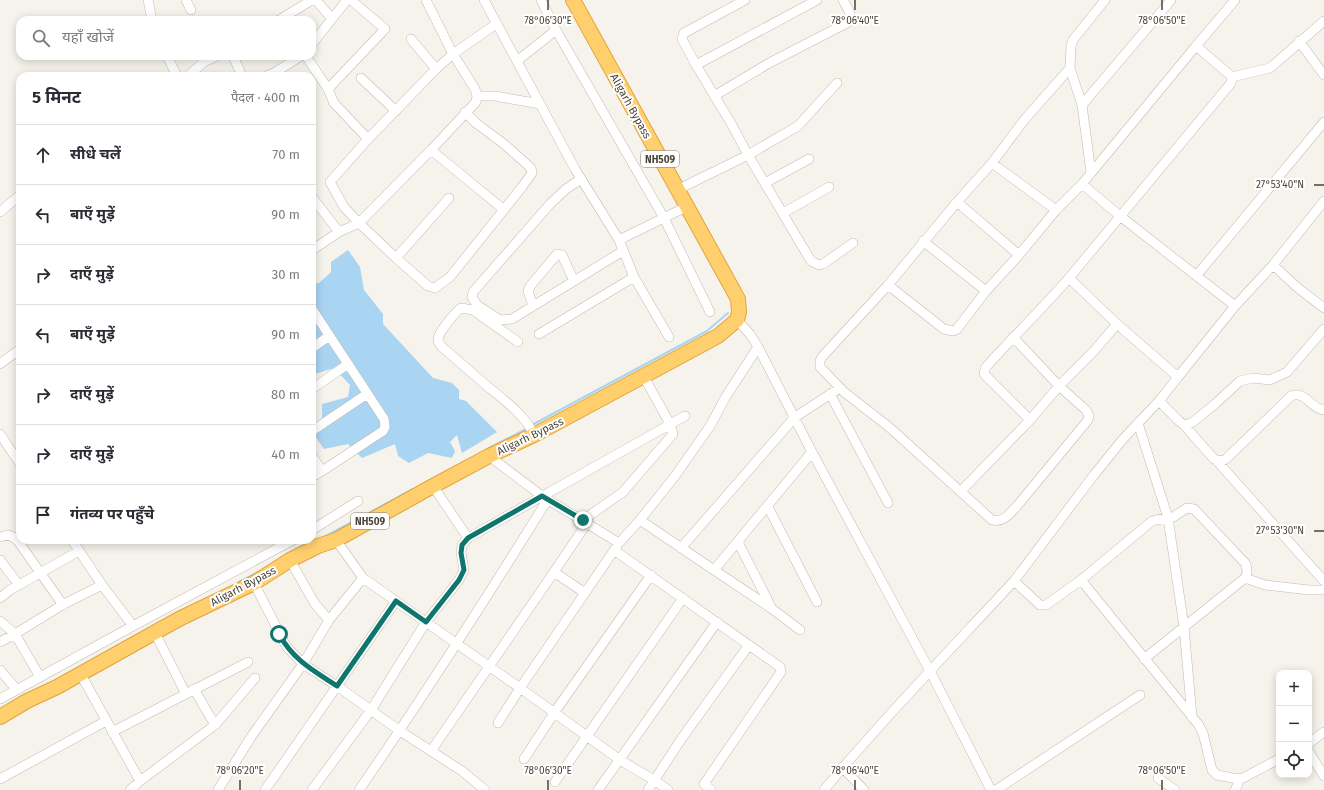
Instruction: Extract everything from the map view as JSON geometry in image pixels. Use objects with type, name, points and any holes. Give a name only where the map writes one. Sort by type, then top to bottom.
[{"type":"highway","name":"Aligarh Bypass","points":[[316,542],[336,540],[489,456],[644,377],[718,336],[738,320],[738,299],[675,212],[677,190],[573,0]]},
{"type":"highway","name":"Aligarh Bypass","points":[[0,718],[26,701],[57,687],[179,619],[254,583],[313,544]]},
{"type":"street","points":[[148,0],[151,16]]},
{"type":"street","points":[[186,0],[191,10]]},
{"type":"street","points":[[286,16],[312,0]]},
{"type":"street","points":[[316,0],[332,19]]},
{"type":"street","points":[[316,39],[347,0]]},
{"type":"street","points":[[328,89],[385,29],[351,0]]},
{"type":"street","points":[[316,247],[339,232],[359,223],[476,102],[477,96],[475,89],[453,54],[426,0]]},
{"type":"street","points":[[484,0],[581,179],[619,240],[634,277],[669,337]]},
{"type":"street","points":[[541,0],[556,30],[675,212],[710,312]]},
{"type":"street","points":[[745,0],[684,33],[682,39],[696,66],[811,261],[816,264],[823,264],[853,243]]},
{"type":"street","points":[[696,66],[817,0]]},
{"type":"street","points":[[714,96],[772,62],[847,23],[850,19],[850,15],[843,0]]},
{"type":"street","points":[[1091,173],[1082,105],[1070,68],[1071,46],[1105,0]]},
{"type":"street","points":[[1082,105],[1171,0]]},
{"type":"street","points":[[888,285],[944,329],[953,331],[957,329],[986,291],[1019,255],[1056,210],[1082,184],[1236,0]]},
{"type":"street","points":[[1232,77],[1270,68],[1299,41],[1324,21]]},
{"type":"street","points":[[465,112],[476,123],[504,144],[531,168],[532,173],[450,277],[435,288],[428,286],[359,223],[344,207],[330,182],[368,139],[436,69],[453,54],[496,24]]},
{"type":"street","points":[[517,62],[556,30]]},
{"type":"street","points":[[411,39],[436,69]]},
{"type":"street","points":[[1299,41],[1324,75]]},
{"type":"street","points":[[1196,46],[1232,77]]},
{"type":"street","points":[[169,60],[175,72]]},
{"type":"street","points":[[193,72],[208,60]]},
{"type":"street","points":[[235,60],[240,72]]},
{"type":"street","points":[[276,72],[295,60]]},
{"type":"street","points":[[309,60],[328,89],[334,103],[368,139]]},
{"type":"street","points":[[1012,337],[1059,386],[1086,410],[1089,416],[1088,420],[1004,519],[998,522],[992,520],[889,427],[840,388],[820,367],[820,361],[888,285],[956,202],[992,163],[1025,119],[1070,68]]},
{"type":"street","points":[[1030,420],[984,373],[986,367],[1012,337],[1048,302],[1069,278],[1230,83],[1232,77]]},
{"type":"street","points":[[361,78],[396,111]]},
{"type":"street","points":[[677,190],[748,155],[798,126],[837,83]]},
{"type":"street","points":[[477,96],[495,96],[540,104]]},
{"type":"street","points":[[1197,275],[1324,122]]},
{"type":"street","points":[[431,150],[503,209]]},
{"type":"street","points":[[766,183],[809,158]]},
{"type":"street","points":[[992,163],[1056,210]]},
{"type":"street","points":[[581,179],[566,189],[550,204],[473,292],[472,297],[477,305],[500,320],[512,319],[623,251]]},
{"type":"street","points":[[1082,184],[1120,216],[1235,306]]},
{"type":"street","points":[[783,213],[829,187]]},
{"type":"street","points":[[1,209],[16,198]]},
{"type":"street","points":[[396,258],[449,198]]},
{"type":"street","points":[[824,790],[842,767],[1014,581],[1123,439],[1159,401],[1235,306],[1273,265],[1324,201]]},
{"type":"street","points":[[316,202],[339,232]]},
{"type":"street","points":[[956,202],[1019,255]]},
{"type":"street","points":[[619,240],[675,212]]},
{"type":"street","points":[[923,241],[986,291]]},
{"type":"street","points":[[533,306],[528,291],[531,285],[556,254],[562,255],[574,281]]},
{"type":"street","points":[[1273,265],[1298,288],[1324,308]]},
{"type":"street","points":[[539,334],[634,277]]},
{"type":"street","points":[[1069,278],[1117,324],[1178,377]]},
{"type":"street","points":[[518,342],[473,310],[461,308],[454,314],[438,337],[442,347],[499,396],[527,423],[533,433]]},
{"type":"street","points":[[316,315],[384,420],[385,427],[383,432],[316,475]]},
{"type":"street","points":[[738,320],[758,346],[812,452],[930,671],[992,790]]},
{"type":"street","points":[[961,491],[1030,420],[1059,386],[1093,352],[1117,324]]},
{"type":"street","points":[[1184,425],[1193,422],[1240,380],[1253,378],[1270,380],[1287,372],[1324,329]]},
{"type":"street","points":[[316,345],[329,336]]},
{"type":"street","points":[[498,723],[520,688],[617,546],[675,476],[710,426],[725,398],[758,346]]},
{"type":"street","points":[[0,364],[16,352]]},
{"type":"street","points":[[316,386],[348,364]]},
{"type":"street","points":[[431,751],[554,572],[585,522],[623,492],[673,434],[670,424],[644,377]]},
{"type":"street","points":[[681,548],[795,417],[840,388]]},
{"type":"street","points":[[316,428],[367,394]]},
{"type":"street","points":[[830,394],[888,503]]},
{"type":"street","points":[[1217,461],[1226,459],[1291,396],[1299,394],[1302,395],[1316,407],[1324,410]]},
{"type":"street","points":[[1159,401],[1184,425],[1324,581]]},
{"type":"street","points":[[312,790],[371,710],[426,622],[459,580],[464,570],[461,553],[462,545],[468,538],[545,497],[685,416]]},
{"type":"street","points":[[1138,423],[1168,518],[1184,627],[1192,717]]},
{"type":"street","points":[[0,434],[16,458]]},
{"type":"street","points":[[714,570],[768,507],[812,452]]},
{"type":"street","points":[[489,456],[545,497],[585,522],[617,546],[651,576],[780,667],[781,672],[705,788]]},
{"type":"street","points":[[316,462],[322,471]]},
{"type":"street","points":[[433,486],[468,538]]},
{"type":"street","points":[[359,790],[457,644],[545,497]]},
{"type":"street","points":[[316,527],[358,501]]},
{"type":"street","points":[[768,507],[817,602]]},
{"type":"street","points":[[1014,581],[1040,606],[1046,605],[1081,580],[1152,521],[1173,517],[1187,508],[1194,509],[1246,564],[1248,572],[1245,578],[1144,659]]},
{"type":"street","points":[[640,520],[771,608],[800,630]]},
{"type":"street","points":[[0,537],[8,535],[14,537],[16,540]]},
{"type":"street","points":[[336,540],[363,578],[620,760],[668,790]]},
{"type":"street","points":[[738,542],[771,608]]},
{"type":"street","points":[[19,544],[63,605]]},
{"type":"street","points":[[75,544],[102,585],[133,626]]},
{"type":"street","points":[[0,700],[286,544]]},
{"type":"street","points":[[0,598],[19,585],[79,551]]},
{"type":"street","points":[[0,560],[19,585]]},
{"type":"street","points":[[290,560],[315,604],[328,620]]},
{"type":"street","points":[[554,572],[584,593]]},
{"type":"street","points":[[524,759],[554,713],[651,576]]},
{"type":"street","points":[[219,790],[251,737],[303,664],[328,620],[363,578]]},
{"type":"street","points":[[1245,578],[1265,585],[1309,590],[1324,590]]},
{"type":"street","points":[[1081,580],[1192,717],[1203,733],[1212,770],[1217,775],[1238,779],[1248,776],[1276,761]]},
{"type":"street","points":[[254,583],[286,646],[303,664],[337,686],[400,731],[462,771],[485,790]]},
{"type":"street","points":[[0,642],[63,605],[102,585]]},
{"type":"street","points":[[555,782],[683,598]]},
{"type":"street","points":[[265,790],[396,601]]},
{"type":"street","points":[[0,621],[15,634],[40,677]]},
{"type":"street","points":[[598,790],[717,622]]},
{"type":"street","points":[[155,633],[190,692],[215,725]]},
{"type":"street","points":[[648,790],[682,738],[749,645]]},
{"type":"street","points":[[112,732],[248,662]]},
{"type":"street","points":[[0,670],[17,690]]},
{"type":"street","points":[[80,673],[140,781]]},
{"type":"street","points":[[130,790],[215,725],[255,678]]},
{"type":"street","points":[[996,790],[1140,695]]},
{"type":"street","points":[[0,779],[106,721]]},
{"type":"street","points":[[1310,742],[1324,732]]},
{"type":"street","points":[[1312,757],[1324,776]]},
{"type":"street","points":[[842,767],[862,789]]},
{"type":"street","points":[[1158,778],[1175,790]]},
{"type":"street","points":[[1234,790],[1238,784],[1238,779]]},
{"type":"water","points":[[348,250],[360,267],[364,290],[383,314],[383,324],[433,378],[452,383],[459,390],[459,399],[466,401],[497,432],[462,453],[457,435],[450,442],[455,451],[452,458],[428,453],[409,463],[398,456],[395,444],[362,458],[348,444],[324,449],[316,438],[316,426],[322,418],[322,404],[348,397],[350,385],[334,368],[316,374],[316,283],[319,283],[331,272],[331,262]]},
{"type":"waterway","points":[[532,425],[707,331],[728,313]]},
{"type":"waterway","points":[[489,448],[528,428]]},
{"type":"waterway","points":[[324,537],[413,489]]},
{"type":"waterway","points":[[239,582],[258,572]]},
{"type":"route","points":[[279,634],[286,646],[303,664],[337,686],[396,601],[426,622],[459,580],[464,570],[461,553],[462,545],[468,538],[542,496],[583,520]]}]
